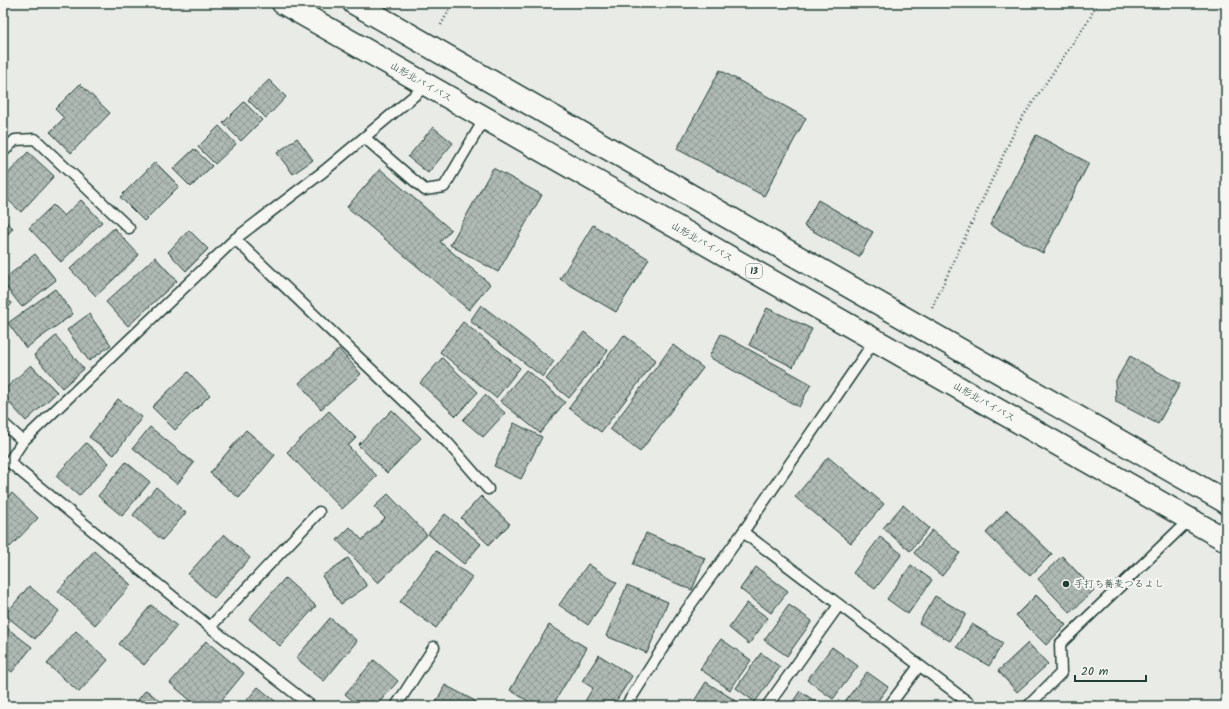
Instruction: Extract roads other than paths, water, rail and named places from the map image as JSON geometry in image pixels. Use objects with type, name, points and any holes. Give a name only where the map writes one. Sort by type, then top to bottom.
[{"type":"highway","name":"山形北バイパス","points":[[282,3],[1226,540]]},
{"type":"highway","points":[[354,3],[1226,502]]},
{"type":"lane","points":[[311,706],[210,627],[6,462],[23,441],[235,239],[324,171],[427,85]]},
{"type":"lane","points":[[364,138],[425,190],[444,187],[485,118]]},
{"type":"lane","points":[[3,152],[15,140],[35,140],[129,228]]},
{"type":"lane","points":[[235,239],[447,442],[488,489]]},
{"type":"lane","points":[[626,706],[686,611],[875,340]]},
{"type":"lane","points":[[3,424],[23,441]]},
{"type":"lane","points":[[210,627],[319,512]]},
{"type":"lane","points":[[1028,706],[1061,674],[1060,644],[1190,520]]},
{"type":"lane","points":[[742,532],[973,706]]},
{"type":"lane","points":[[767,706],[839,605]]},
{"type":"lane","points":[[396,706],[434,647]]},
{"type":"lane","points":[[889,706],[919,666]]},
{"type":"place","name":"手打ち蕎麦つるよし","points":[[1066,584]]}]
